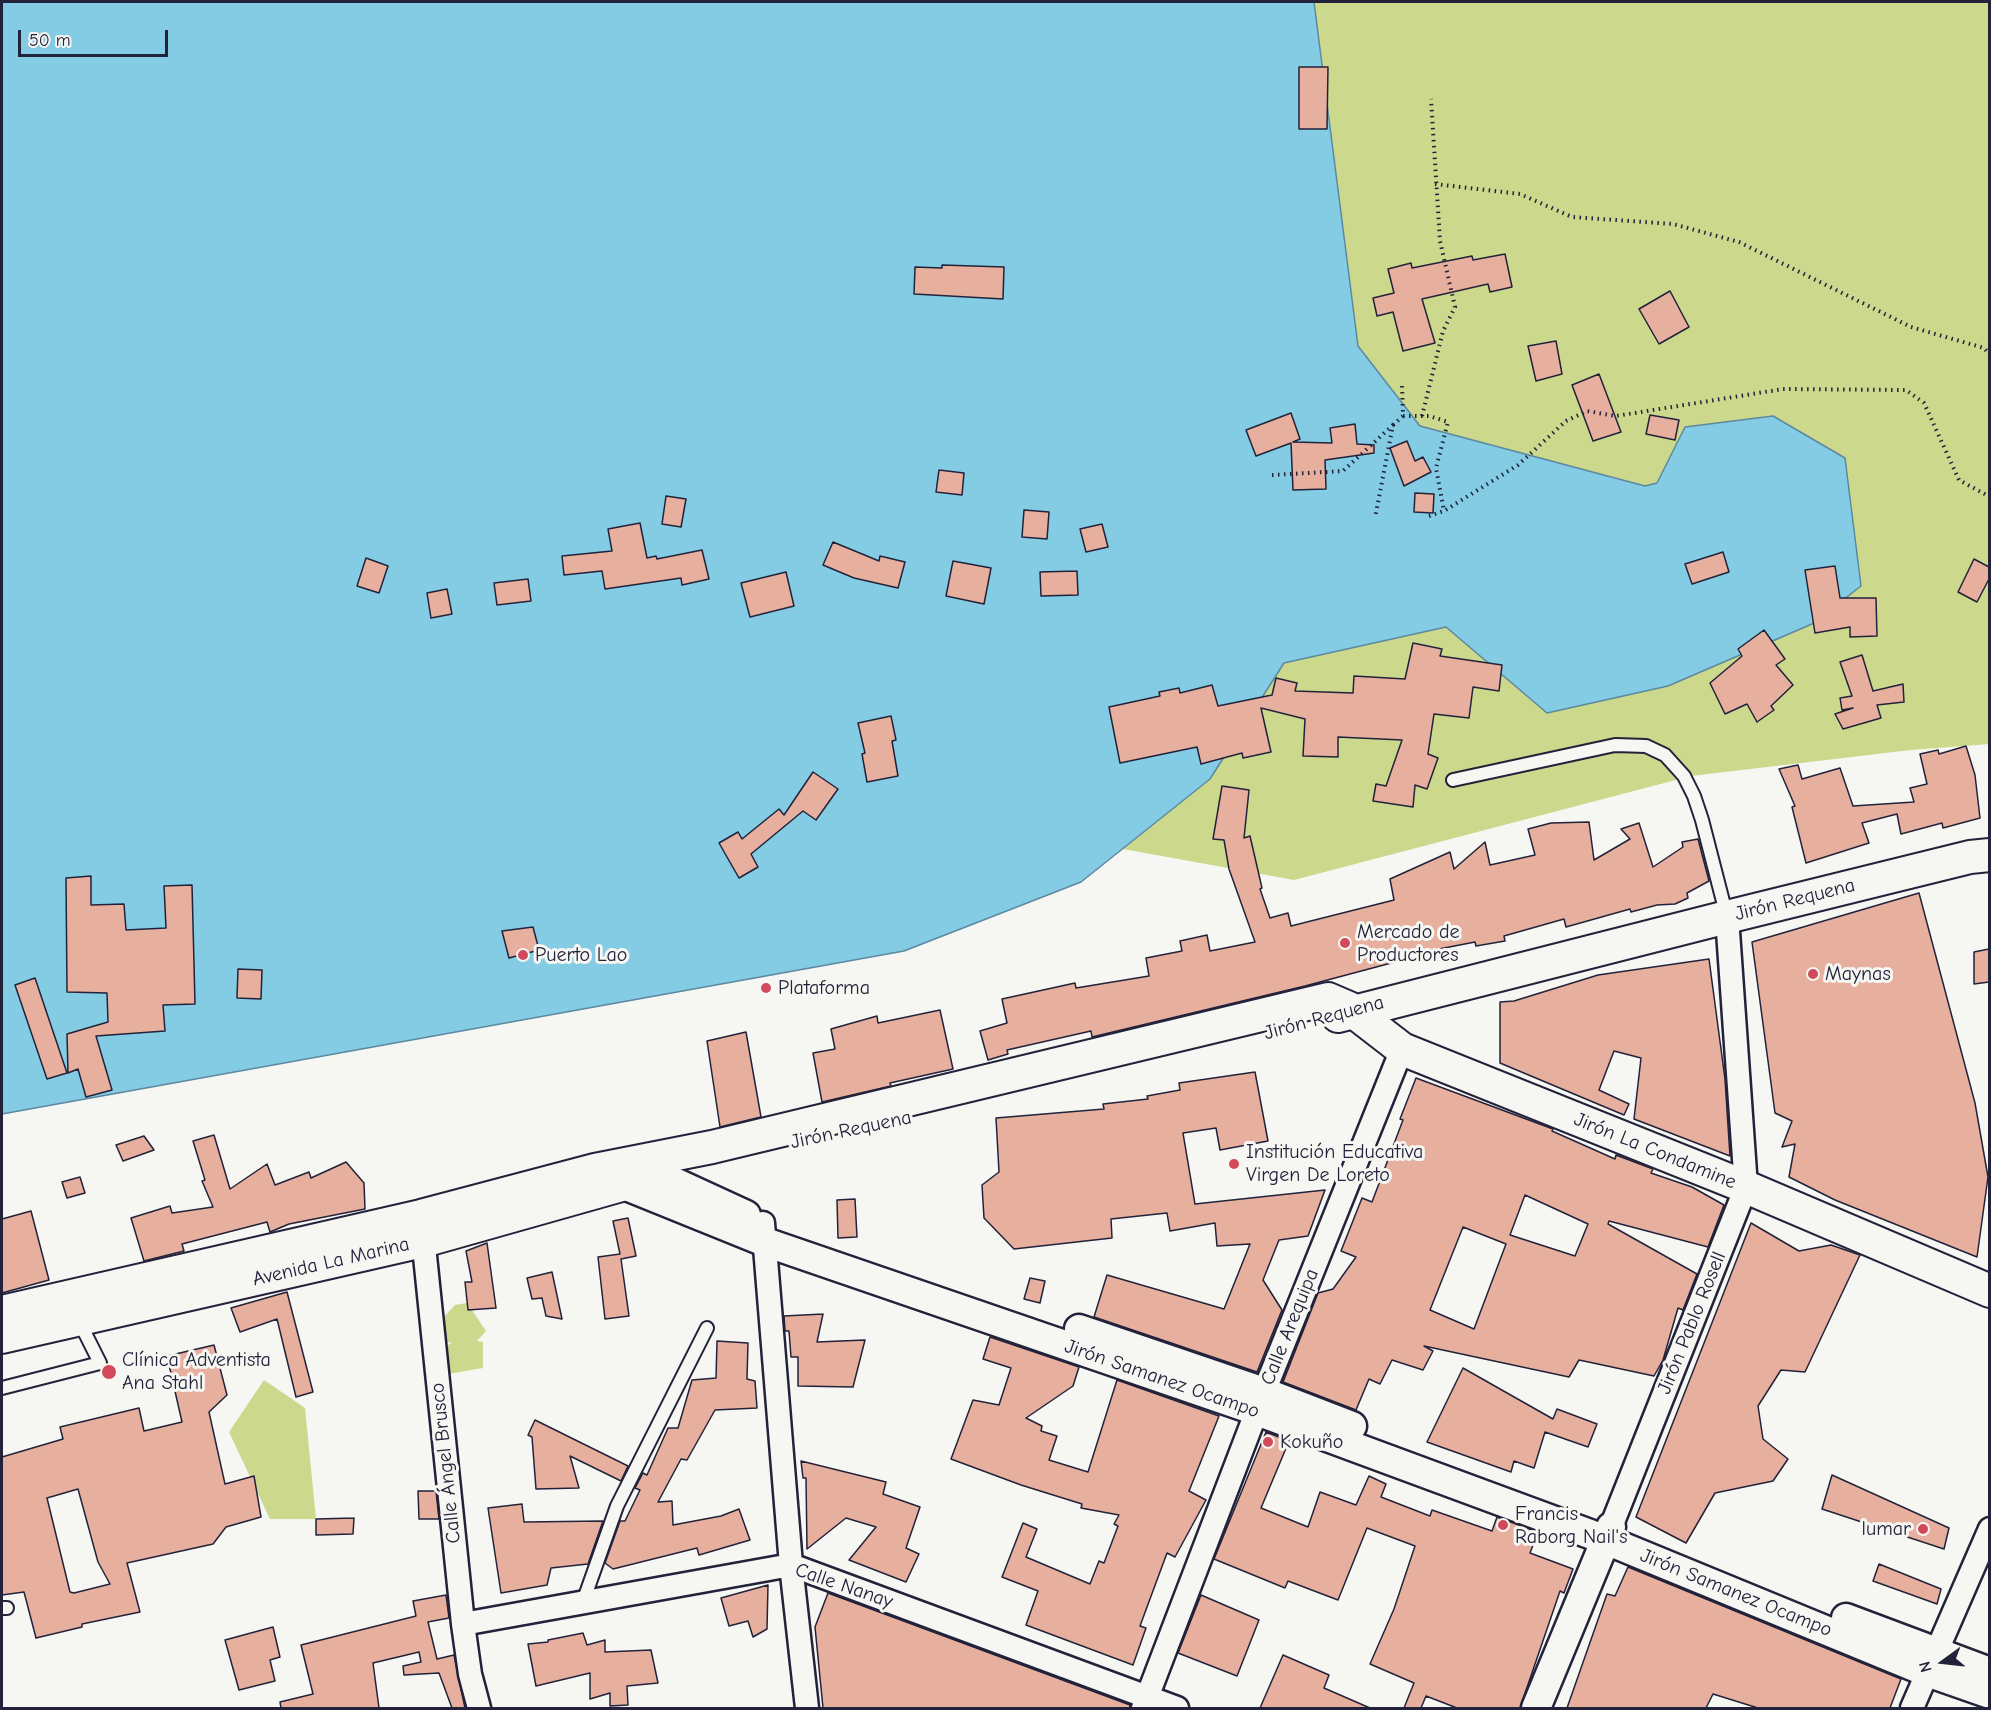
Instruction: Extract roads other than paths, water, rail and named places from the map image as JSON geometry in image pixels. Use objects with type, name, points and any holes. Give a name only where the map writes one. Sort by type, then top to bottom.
[{"type":"main road","name":"Jirón Requena","points":[[630,1173],[1340,1006],[1400,998],[1989,855]]},
{"type":"main road","name":"Jirón La Condamine","points":[[1340,1006],[1402,1049],[1746,1187],[1989,1291]]},
{"type":"main road","name":"Avenida La Marina","points":[[2,1337],[79,1319],[630,1173]]},
{"type":"main road","name":"Avenida La Marina","points":[[2,1312],[422,1229]]},
{"type":"street","name":"Jirón Pablo Rosell","points":[[1536,1708],[1746,1187],[1727,917]]},
{"type":"street","name":"Calle Arequipa","points":[[1145,1703],[1260,1401],[1402,1049]]},
{"type":"street","name":"Jirón Samanez Ocampo","points":[[630,1173],[764,1232],[1260,1401],[1608,1534],[1932,1663],[1989,1694]]},
{"type":"street","name":"Calle Ángel Brusco","points":[[422,1229],[463,1624],[470,1674],[479,1708]]},
{"type":"street","points":[[764,1232],[791,1565],[807,1708]]},
{"type":"street","points":[[1912,1708],[1989,1529]]},
{"type":"street","name":"Calle Nanay","points":[[463,1624],[791,1565],[1145,1703],[1177,1708]]},
{"type":"street","name":"Jirón Samanez Ocampo","points":[[1932,1663],[1989,1672]]},
{"type":"lane","points":[[1453,780],[1615,745],[1646,746],[1665,755],[1684,776],[1694,796],[1727,917]]},
{"type":"lane","points":[[2,1388],[100,1363],[79,1319]]},
{"type":"lane","points":[[583,1602],[617,1506],[706,1328]]},
{"type":"water","points":[[2,2],[1314,2],[1358,346],[1420,426],[1645,486],[1657,483],[1685,427],[1773,416],[1845,458],[1861,586],[1812,624],[1668,686],[1547,713],[1446,627],[1284,663],[1210,779],[1081,882],[904,951],[2,1114]]},
{"type":"place","name":"Mercado de Productores","points":[[1345,943]]},
{"type":"place","name":"Puerto Lao","points":[[523,955]]},
{"type":"place","name":"Maynas","points":[[1813,974]]},
{"type":"place","name":"Plataforma","points":[[766,988]]},
{"type":"place","name":"Institución Educativa Virgen De Loreto","points":[[1234,1164]]},
{"type":"place","name":"Clínica Adventista Ana Stahl","points":[[109,1372]]},
{"type":"place","name":"Kokuño","points":[[1268,1442]]},
{"type":"place","name":"Francis Raborg Nail's","points":[[1503,1525]]},
{"type":"place","name":"lumar","points":[[1923,1529]]}]
